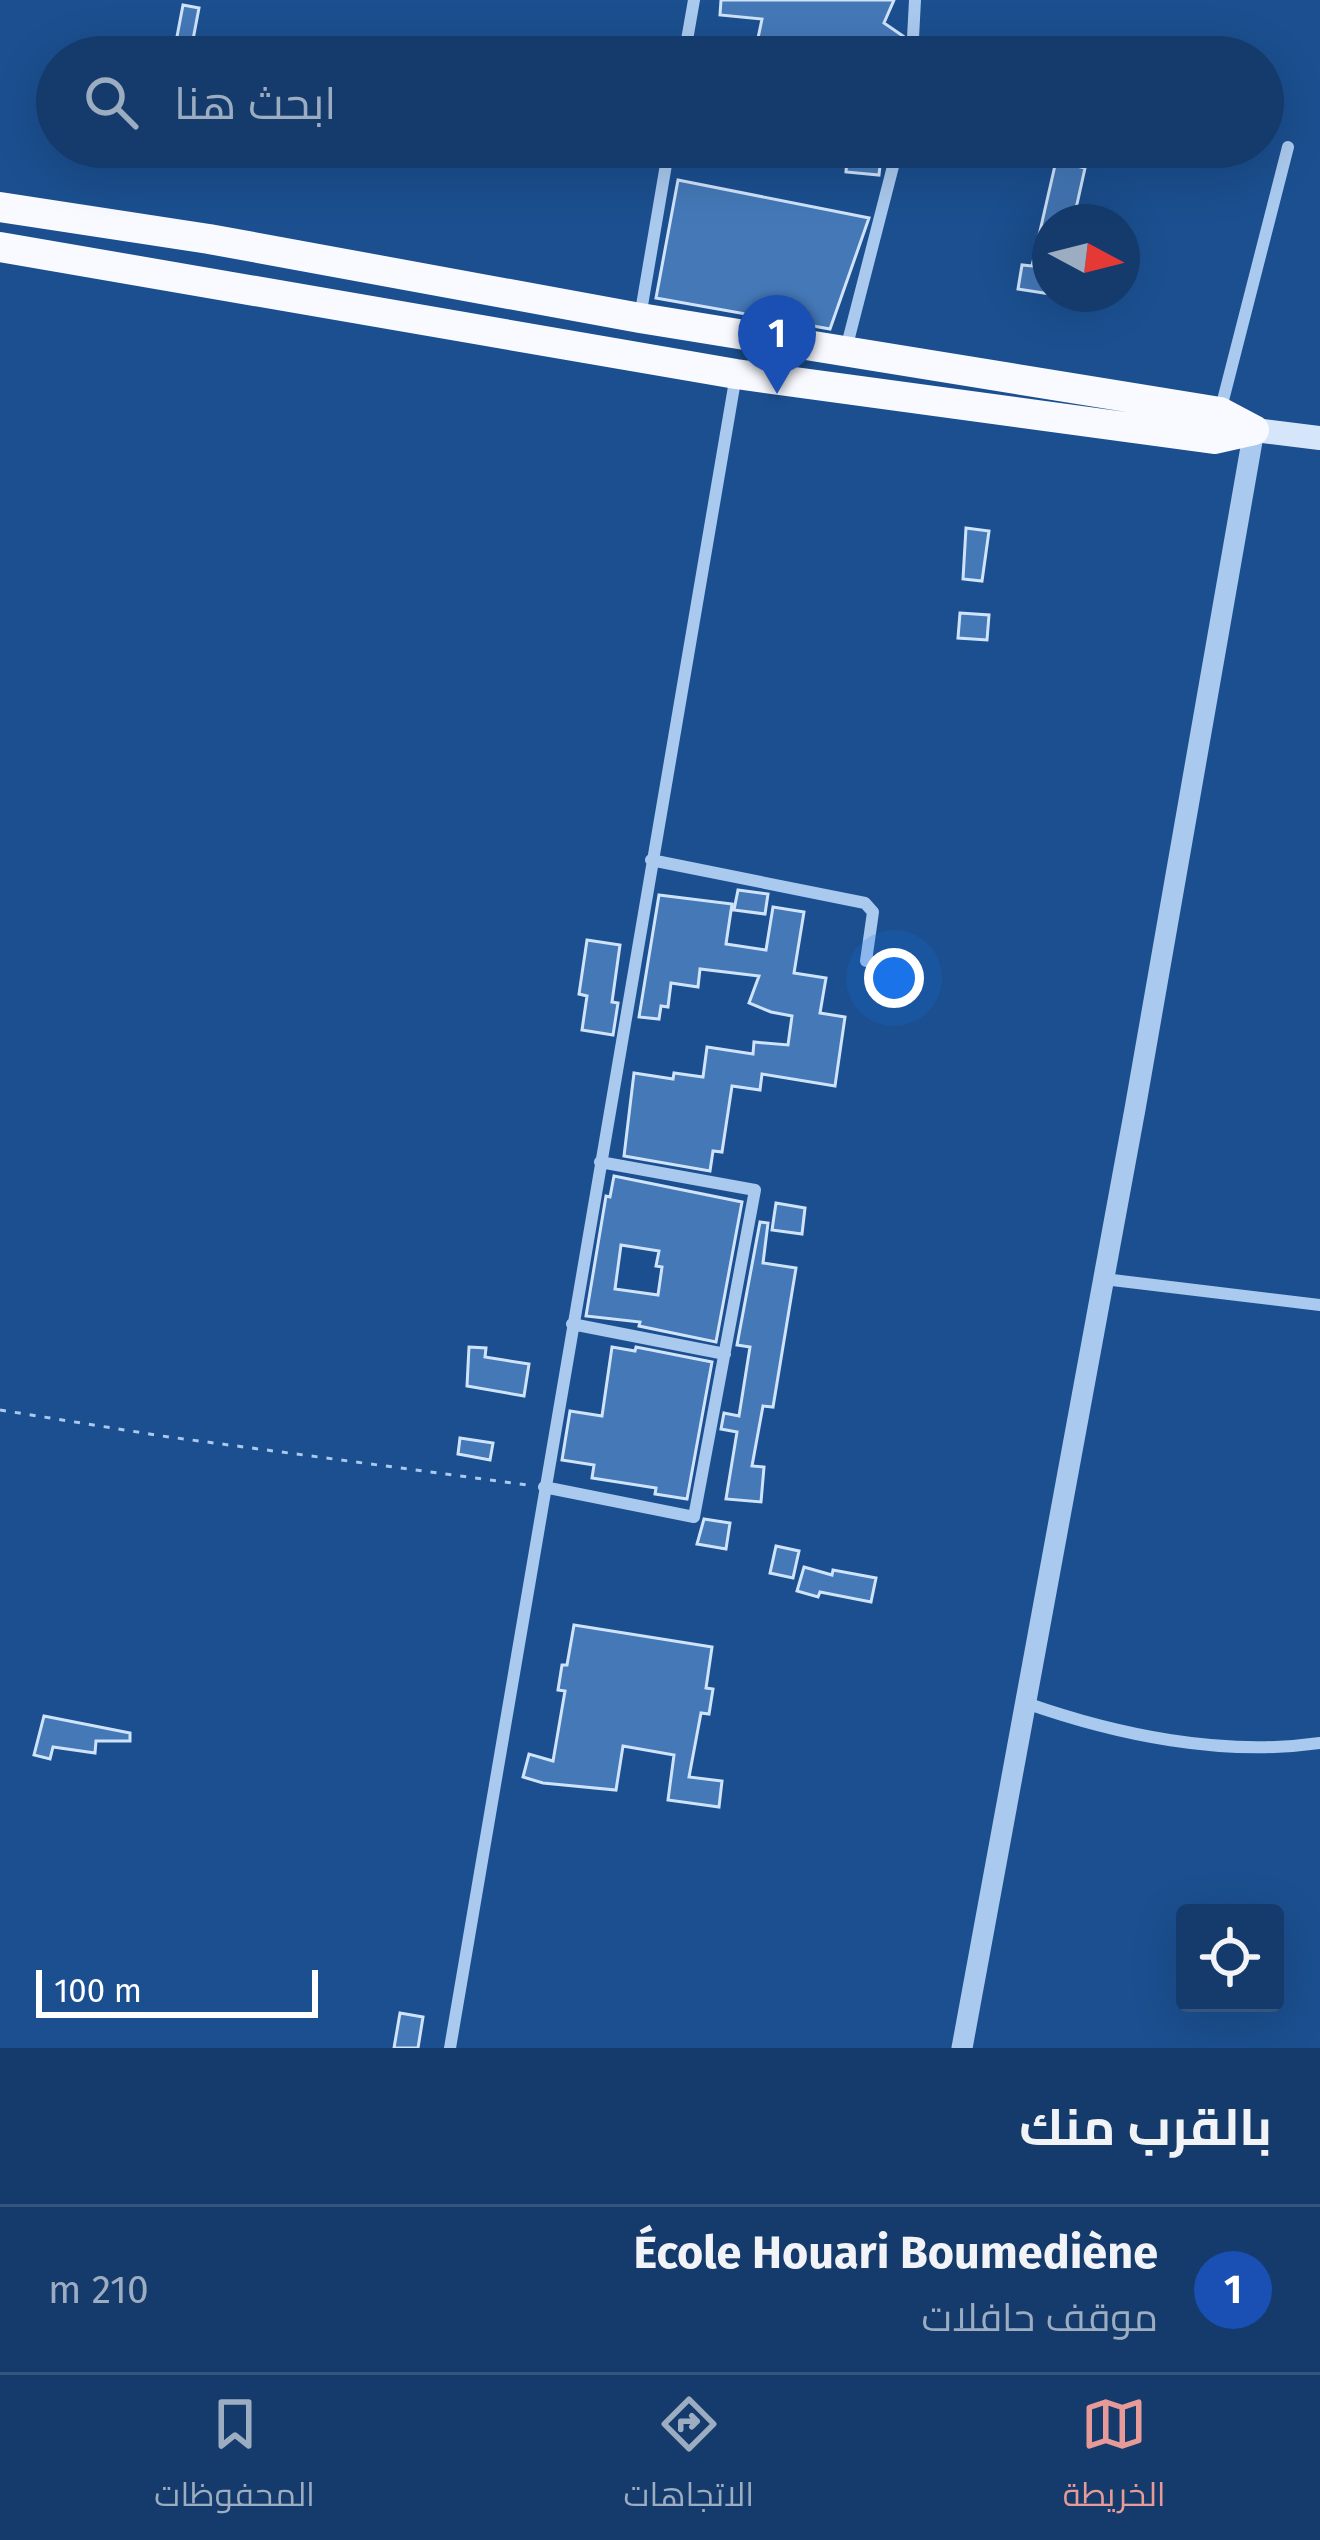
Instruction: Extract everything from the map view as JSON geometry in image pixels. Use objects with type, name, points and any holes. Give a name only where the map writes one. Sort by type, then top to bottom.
[{"type":"highway","points":[[0,207],[209,238],[640,318],[1220,412],[1253,430]]},
{"type":"highway","points":[[0,247],[736,374],[1214,439],[1253,430]]},
{"type":"main road","points":[[1253,430],[1320,438]]},
{"type":"street","points":[[688,36],[694,0]]},
{"type":"street","points":[[913,36],[915,0]]},
{"type":"street","points":[[1284,163],[1288,147]]},
{"type":"street","points":[[640,318],[665,168]]},
{"type":"street","points":[[845,352],[893,168]]},
{"type":"street","points":[[1220,412],[1283,168]]},
{"type":"street","points":[[450,2048],[736,374]]},
{"type":"street","points":[[962,2048],[1104,1279],[1253,430]]},
{"type":"street","points":[[651,860],[865,902],[873,912],[866,961],[894,967]]},
{"type":"street","points":[[544,1487],[694,1517],[755,1190],[600,1162]]},
{"type":"street","points":[[1104,1279],[1320,1305]]},
{"type":"street","points":[[572,1324],[725,1354]]},
{"type":"street","points":[[1026,1703],[1110,1729],[1201,1744],[1320,1742]]},
{"type":"path","points":[[0,1410],[544,1487]]},
{"type":"building","points":[[721,0],[894,0],[884,23],[903,36],[758,36],[762,19],[720,15]]},
{"type":"building","points":[[183,5],[199,8],[194,36],[177,36]]},
{"type":"building","points":[[846,168],[880,168],[879,175],[846,172]]},
{"type":"building","points":[[1054,168],[1085,168],[1077,204],[1046,204]]},
{"type":"building","points":[[678,180],[869,218],[830,329],[656,298]]},
{"type":"building","points":[[1022,265],[1032,266],[1032,291],[1018,289]]},
{"type":"building","points":[[966,528],[989,531],[982,581],[963,579]]},
{"type":"building","points":[[960,613],[989,615],[987,640],[958,638]]},
{"type":"building","points":[[738,890],[768,894],[765,914],[734,910]]},
{"type":"building","points":[[659,895],[732,904],[726,944],[766,950],[773,907],[804,912],[794,973],[826,978],[820,1013],[845,1017],[835,1086],[762,1074],[760,1090],[732,1086],[722,1152],[713,1151],[710,1171],[624,1156],[634,1073],[673,1079],[674,1073],[703,1077],[707,1047],[753,1054],[754,1042],[788,1045],[792,1016],[749,1003],[759,976],[700,969],[698,987],[671,983],[668,1007],[661,1006],[659,1019],[639,1017]]},
{"type":"building","points":[[587,940],[620,945],[613,1035],[582,1030],[587,996],[579,994]]},
{"type":"building","points":[[614,1176],[742,1202],[716,1342],[639,1326],[640,1322],[586,1316],[606,1196],[610,1197]],"holes":[[[621,1245],[659,1251],[658,1295],[615,1289]]]},
{"type":"building","points":[[776,1203],[805,1208],[802,1234],[772,1230]]},
{"type":"building","points":[[760,1222],[768,1223],[763,1263],[796,1268],[773,1407],[763,1406],[752,1466],[764,1467],[761,1502],[726,1499],[737,1432],[721,1429],[724,1413],[739,1416],[750,1347],[737,1345]]},
{"type":"building","points":[[469,1347],[486,1348],[485,1357],[529,1364],[524,1396],[467,1386]]},
{"type":"building","points":[[612,1347],[712,1362],[687,1499],[655,1494],[656,1488],[592,1478],[594,1465],[562,1460],[570,1411],[602,1416]]},
{"type":"building","points":[[460,1438],[493,1443],[490,1460],[458,1454]]},
{"type":"building","points":[[704,1519],[730,1523],[726,1549],[697,1544]]},
{"type":"building","points":[[776,1546],[799,1551],[793,1578],[770,1573]]},
{"type":"building","points":[[804,1567],[832,1575],[833,1570],[876,1578],[871,1602],[797,1591]]},
{"type":"building","points":[[574,1625],[712,1647],[706,1688],[713,1689],[709,1714],[701,1713],[689,1777],[722,1781],[719,1807],[668,1800],[674,1755],[623,1746],[616,1790],[523,1777],[529,1754],[553,1761],[565,1691],[558,1690]]},
{"type":"building","points":[[44,1716],[130,1733],[130,1741],[96,1741],[95,1753],[53,1747],[50,1759],[34,1755]]},
{"type":"building","points":[[400,2013],[423,2017],[418,2048],[394,2048]]},
{"type":"place","name":"École Houari Boumediène","points":[[777,394]]}]
